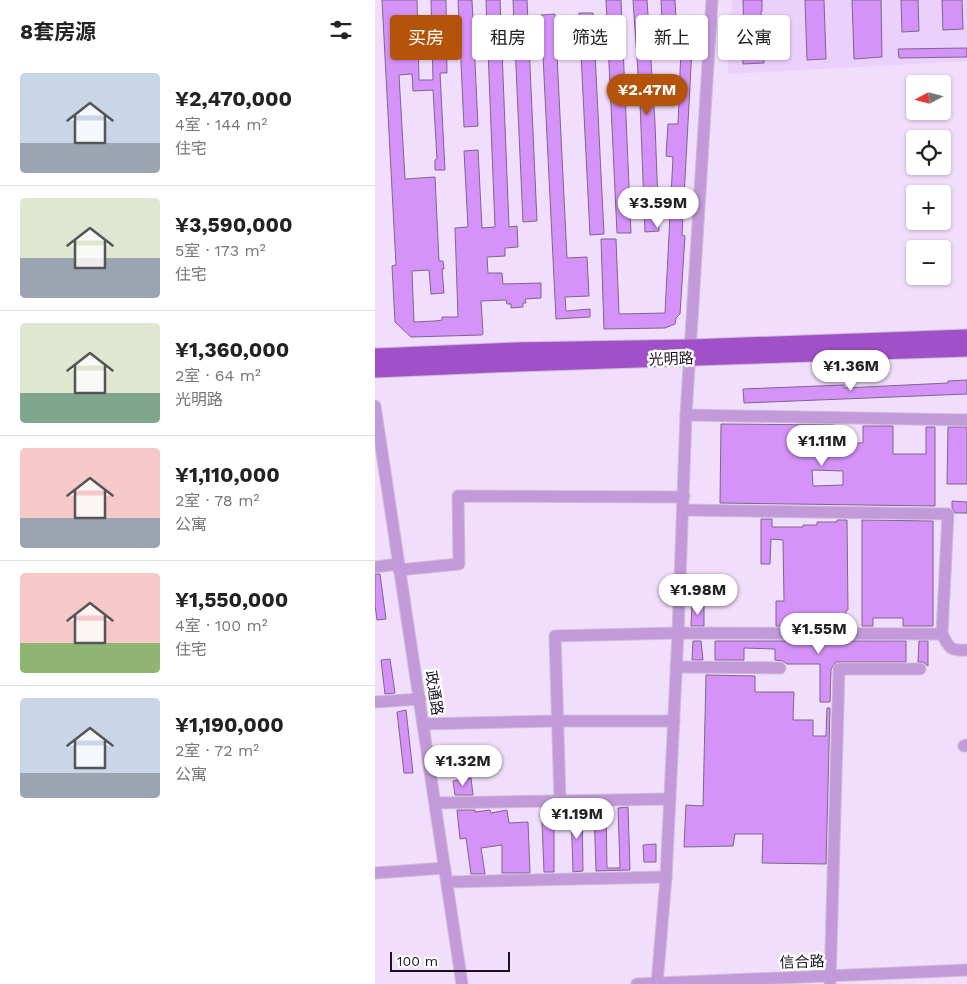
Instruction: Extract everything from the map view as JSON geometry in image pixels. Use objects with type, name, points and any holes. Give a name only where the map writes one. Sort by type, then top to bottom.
[{"type":"main road","name":"光明路","points":[[375,370],[967,337]]},
{"type":"main road","name":"光明路","points":[[375,356],[515,350],[691,353],[967,349]]},
{"type":"street","points":[[657,984],[666,877],[684,497],[686,414],[712,0]]},
{"type":"street","name":"政通路","points":[[375,406],[379,463],[399,567],[462,984]]},
{"type":"street","points":[[686,414],[967,420]]},
{"type":"street","points":[[375,567],[459,564],[458,496],[684,497]]},
{"type":"street","points":[[683,510],[948,514],[942,634],[949,647],[955,650],[967,650]]},
{"type":"street","points":[[560,800],[555,636],[942,634]]},
{"type":"street","points":[[676,667],[780,668]]},
{"type":"street","points":[[830,980],[839,669],[920,669]]},
{"type":"street","points":[[375,702],[420,699]]},
{"type":"street","points":[[423,724],[674,721]]},
{"type":"street","points":[[436,803],[670,799]]},
{"type":"street","points":[[375,873],[445,868]]},
{"type":"street","points":[[447,882],[666,877]]},
{"type":"street","name":"信合路","points":[[637,984],[900,979],[967,970]]},
{"type":"shaded area","points":[[732,0],[967,0],[967,61],[728,74],[729,60],[790,60],[790,15],[731,15]]},
{"type":"building","points":[[382,0],[417,0],[417,15],[390,15],[390,60],[418,60],[419,80],[433,80],[432,60],[447,60],[447,73],[440,73],[445,170],[435,170],[435,160],[437,159],[433,90],[413,91],[412,74],[399,75],[405,179],[435,177],[439,261],[443,261],[444,269],[442,269],[444,293],[431,294],[429,270],[412,271],[414,322],[442,320],[442,317],[458,317],[455,228],[468,227],[464,151],[478,150],[482,228],[495,227],[488,60],[502,60],[509,227],[517,226],[518,247],[505,248],[505,256],[487,257],[488,273],[502,273],[503,284],[541,283],[541,298],[525,299],[526,303],[523,303],[523,307],[511,308],[511,304],[507,304],[506,300],[481,301],[482,335],[411,337],[395,322],[392,266],[396,265]]},
{"type":"building","points":[[431,0],[446,0],[446,15],[431,15]]},
{"type":"building","points":[[458,0],[472,0],[472,60],[475,60],[478,126],[464,127],[461,60],[462,15],[459,15]]},
{"type":"building","points":[[486,0],[500,0],[501,15],[487,15]]},
{"type":"building","points":[[513,0],[527,0],[528,15],[514,15]]},
{"type":"building","points":[[606,0],[621,0],[622,15],[607,15]]},
{"type":"building","points":[[633,0],[647,0],[648,15],[636,15],[636,44]]},
{"type":"building","points":[[661,0],[675,0],[676,15],[662,15]]},
{"type":"building","points":[[743,0],[762,0],[761,15],[743,15]]},
{"type":"building","points":[[805,0],[824,0],[826,59],[807,60]]},
{"type":"building","points":[[852,0],[881,0],[882,57],[854,59]]},
{"type":"building","points":[[901,0],[918,0],[919,31],[902,32]]},
{"type":"building","points":[[942,0],[962,0],[963,29],[943,30]]},
{"type":"building","points":[[579,13],[593,13],[593,15],[579,15]]},
{"type":"building","points":[[555,14],[554,60],[557,60],[567,258],[587,257],[589,296],[565,297],[566,311],[590,309],[590,317],[556,319],[543,60],[544,15],[541,15]]},
{"type":"building","points":[[967,48],[967,57],[899,58],[898,49]]},
{"type":"building","points":[[516,60],[530,60],[537,221],[523,222]]},
{"type":"building","points":[[581,60],[595,60],[604,234],[590,235]]},
{"type":"building","points":[[609,60],[624,60],[631,233],[617,233]]},
{"type":"building","points":[[637,60],[651,60],[659,231],[645,232]]},
{"type":"building","points":[[681,60],[691,60],[682,235],[685,236],[680,314],[676,318],[675,324],[665,328],[604,329],[601,239],[616,239],[619,314],[665,313],[673,157],[666,156],[668,124],[678,124]]},
{"type":"building","points":[[743,60],[764,60],[764,63],[743,64]]},
{"type":"building","points":[[967,380],[967,394],[744,403],[743,389],[844,385],[844,388],[948,383],[948,381]]},
{"type":"building","points":[[721,424],[834,425],[834,443],[863,443],[863,426],[893,426],[893,454],[926,454],[926,427],[935,427],[935,506],[720,503]],"holes":[[[812,470],[843,471],[843,485],[813,486]]]},
{"type":"building","points":[[948,427],[967,427],[967,484],[947,484]]},
{"type":"building","points":[[952,501],[967,502],[967,513],[955,513],[952,508]]},
{"type":"building","points":[[761,519],[772,519],[772,527],[803,527],[803,525],[817,525],[817,522],[847,520],[848,610],[846,610],[846,626],[776,626],[776,601],[784,601],[783,540],[771,539],[770,564],[761,564]]},
{"type":"building","points":[[862,520],[933,521],[933,626],[903,626],[903,618],[873,618],[873,626],[862,626]]},
{"type":"building","points":[[375,574],[380,574],[386,619],[377,620]]},
{"type":"building","points":[[692,605],[704,605],[704,626],[691,626]]},
{"type":"building","points":[[693,641],[701,641],[703,660],[692,660]]},
{"type":"building","points":[[715,641],[806,641],[806,643],[838,644],[838,641],[906,641],[906,662],[836,662],[831,669],[830,702],[820,702],[820,664],[787,664],[783,661],[775,660],[775,649],[744,648],[744,660],[715,660]]},
{"type":"building","points":[[919,641],[928,641],[928,666],[923,662],[918,662]]},
{"type":"building","points":[[390,659],[395,693],[385,694],[381,660]]},
{"type":"building","points":[[706,675],[755,676],[755,692],[794,692],[793,720],[813,720],[813,736],[826,736],[827,708],[830,708],[826,864],[762,863],[763,834],[735,834],[733,846],[684,847],[686,805],[703,806]]},
{"type":"building","points":[[406,710],[413,773],[404,773],[397,712]]},
{"type":"building","points":[[471,778],[473,795],[455,795],[453,781]]},
{"type":"building","points":[[628,807],[630,870],[596,871],[594,808],[606,808],[607,868],[620,868],[618,808]]},
{"type":"building","points":[[582,808],[583,871],[573,872],[571,809]]},
{"type":"building","points":[[457,810],[475,810],[475,812],[490,810],[491,813],[507,810],[509,823],[528,822],[530,873],[502,873],[502,845],[481,848],[485,874],[471,874],[466,838],[460,839]]},
{"type":"building","points":[[554,821],[554,872],[544,872],[542,822]]},
{"type":"building","points":[[656,844],[656,862],[644,862],[643,845]]}]
